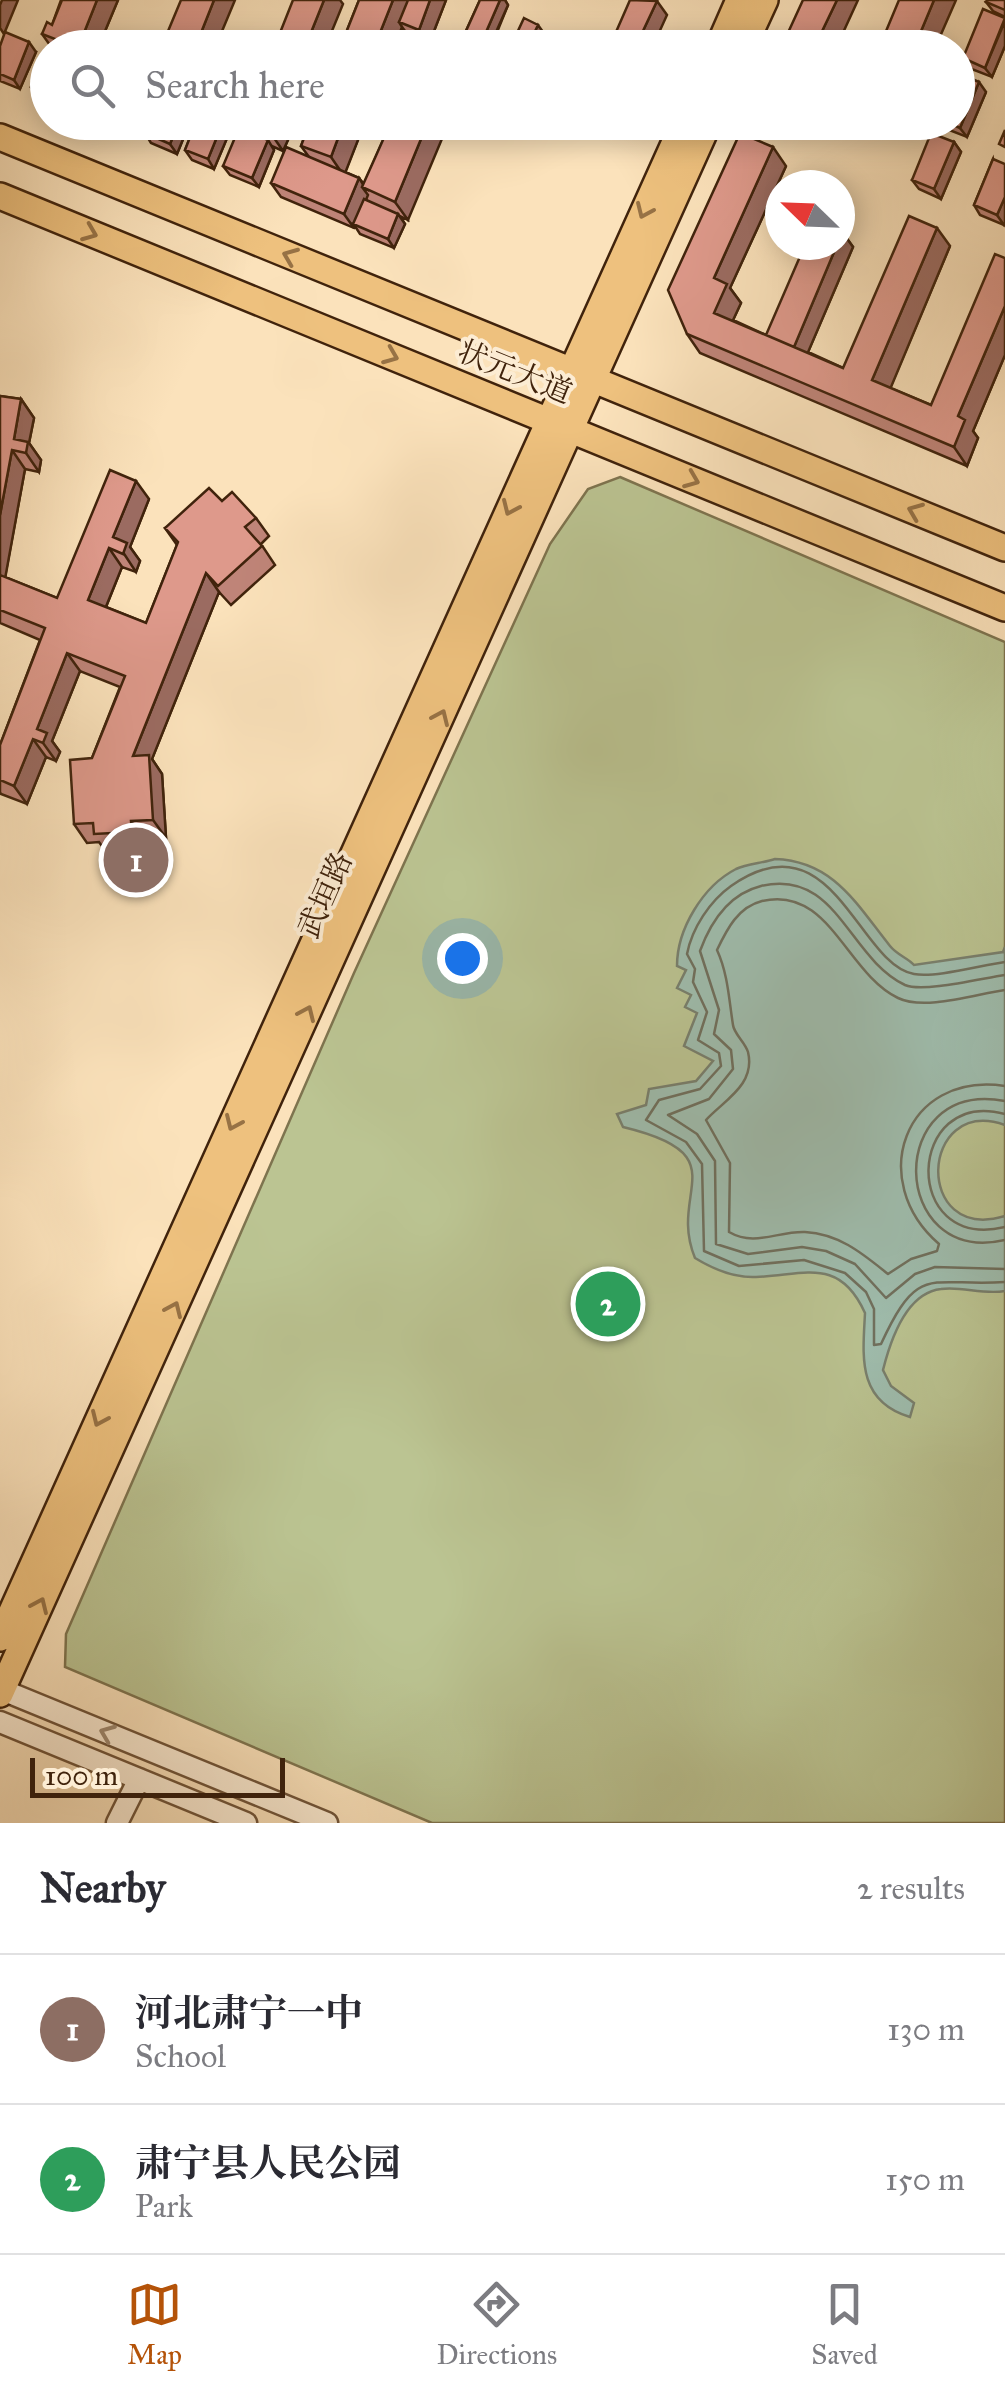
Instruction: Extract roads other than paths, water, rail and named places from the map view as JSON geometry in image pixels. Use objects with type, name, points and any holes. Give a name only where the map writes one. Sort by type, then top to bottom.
[{"type":"main road","points":[[726,30],[739,0]]},
{"type":"main road","points":[[751,30],[764,0]]},
{"type":"main road","name":"状元大道","points":[[0,137],[1005,548]]},
{"type":"main road","name":"武垣路","points":[[583,375],[677,140]]},
{"type":"main road","name":"武垣路","points":[[1,1691],[560,426],[700,140]]},
{"type":"main road","name":"状元大道","points":[[0,196],[1005,608]]},
{"type":"main road","name":"武垣路","points":[[0,1638],[560,426]]},
{"type":"street","points":[[1,1691],[327,1823]]},
{"type":"street","points":[[0,1722],[246,1823]]},
{"type":"street","points":[[117,1823],[139,1779]]},
{"type":"water","points":[[775,859],[796,862],[829,877],[855,901],[893,949],[914,965],[1003,952],[1005,947],[1005,1125],[977,1121],[956,1130],[943,1148],[938,1170],[942,1192],[954,1209],[975,1219],[1005,1216],[1005,1291],[941,1289],[929,1292],[909,1309],[895,1333],[883,1370],[891,1386],[914,1403],[910,1417],[880,1400],[866,1375],[865,1313],[855,1295],[831,1276],[740,1276],[695,1258],[689,1234],[690,1163],[680,1150],[659,1138],[623,1127],[617,1114],[646,1105],[649,1089],[696,1081],[713,1061],[684,1046],[697,1013],[685,1007],[691,995],[677,988],[686,970],[677,966],[682,938],[694,910],[713,886],[740,867]]},
{"type":"place","name":"河北肃宁一中","points":[[136,860]]},
{"type":"place","name":"肃宁县人民公园","points":[[608,1304]]}]
